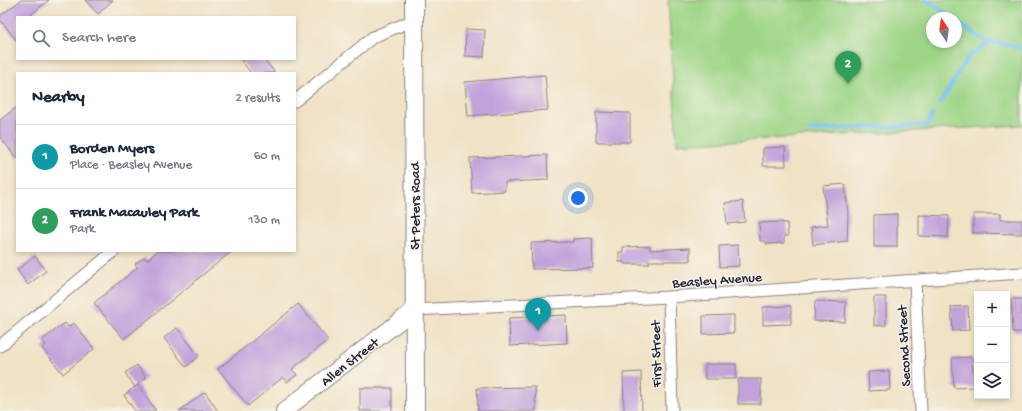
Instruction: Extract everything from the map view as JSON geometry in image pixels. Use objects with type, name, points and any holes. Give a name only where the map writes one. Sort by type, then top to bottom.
[{"type":"main road","name":"St Peters Road","points":[[414,0],[415,411]]},
{"type":"street","points":[[296,100],[373,37],[414,20]]},
{"type":"street","points":[[0,346],[113,252]]},
{"type":"street","name":"Beasley Avenue","points":[[414,310],[669,297],[1022,273]]},
{"type":"street","name":"Second Street","points":[[915,280],[921,411]]},
{"type":"street","name":"First Street","points":[[669,297],[672,411]]},
{"type":"street","name":"Allen Street","points":[[284,411],[414,310]]},
{"type":"green space","points":[[668,0],[1022,0],[1022,125],[677,144]]},
{"type":"building","points":[[21,0],[49,0],[29,16],[16,16],[16,40],[0,20],[0,16]]},
{"type":"building","points":[[85,0],[113,0],[98,14]]},
{"type":"building","points":[[466,29],[485,30],[484,57],[465,56]]},
{"type":"building","points":[[241,60],[265,60],[274,72],[250,72]]},
{"type":"building","points":[[545,75],[548,110],[468,116],[465,82]]},
{"type":"building","points":[[16,108],[16,158],[0,137],[0,120]]},
{"type":"building","points":[[596,112],[630,113],[630,142],[596,142]]},
{"type":"building","points":[[785,147],[786,166],[763,166],[763,148]]},
{"type":"building","points":[[547,155],[548,180],[505,182],[505,191],[472,193],[470,158]]},
{"type":"building","points":[[845,184],[848,213],[847,241],[813,245],[811,227],[828,225],[823,186]]},
{"type":"building","points":[[743,201],[745,222],[727,224],[725,203]]},
{"type":"building","points":[[897,214],[897,247],[874,247],[874,215]]},
{"type":"building","points":[[973,214],[1000,214],[1000,220],[1022,220],[1022,234],[973,233]]},
{"type":"building","points":[[919,215],[949,216],[948,237],[919,236]]},
{"type":"building","points":[[759,223],[787,223],[788,236],[784,236],[784,243],[766,244],[766,241],[760,241]]},
{"type":"building","points":[[592,238],[593,268],[532,269],[531,243],[573,242],[573,239]]},
{"type":"building","points":[[738,245],[739,266],[720,267],[719,246]]},
{"type":"building","points":[[650,246],[650,250],[690,248],[690,261],[649,261],[649,264],[624,264],[624,262],[619,262],[619,252],[623,252],[623,247]]},
{"type":"building","points":[[157,252],[231,252],[124,339],[94,303],[138,267],[135,264],[145,257],[147,260]]},
{"type":"building","points":[[35,256],[46,271],[28,285],[17,270]]},
{"type":"building","points":[[874,297],[886,297],[886,325],[874,326]]},
{"type":"building","points":[[1011,299],[1022,299],[1022,332],[1013,332]]},
{"type":"building","points":[[815,301],[846,302],[845,322],[814,321]]},
{"type":"building","points":[[298,304],[328,340],[292,369],[297,375],[287,382],[283,377],[248,406],[218,369]]},
{"type":"building","points":[[791,306],[791,324],[763,325],[763,307]]},
{"type":"building","points":[[968,306],[969,330],[953,331],[951,307]]},
{"type":"building","points":[[566,315],[567,343],[510,346],[509,318]]},
{"type":"building","points":[[734,315],[734,333],[703,334],[703,316]]},
{"type":"building","points":[[65,323],[68,327],[74,323],[94,349],[63,374],[42,348],[46,345],[42,340]]},
{"type":"building","points":[[177,328],[199,356],[186,367],[164,338]]},
{"type":"building","points":[[972,357],[974,387],[954,388],[952,358]]},
{"type":"building","points":[[705,364],[736,364],[736,379],[705,379]]},
{"type":"building","points":[[137,365],[146,378],[135,387],[125,373]]},
{"type":"building","points":[[889,371],[890,390],[869,391],[868,372]]},
{"type":"building","points":[[641,372],[642,411],[624,411],[623,373]]},
{"type":"building","points":[[738,379],[761,379],[761,404],[738,404]]},
{"type":"building","points":[[138,385],[156,411],[135,411],[124,395]]},
{"type":"building","points":[[535,387],[536,411],[478,411],[477,388]]},
{"type":"building","points":[[360,388],[392,388],[392,411],[360,411]]},
{"type":"building","points":[[205,392],[218,411],[179,411]]},
{"type":"waterway","points":[[927,0],[944,12]]},
{"type":"waterway","points":[[962,25],[983,40],[1022,48]]},
{"type":"waterway","points":[[941,102],[969,56],[991,42]]},
{"type":"waterway","points":[[809,130],[927,125],[933,115]]},
{"type":"place","name":"Frank Macauley Park","points":[[848,84]]},
{"type":"place","name":"Borden Myers","points":[[538,331]]}]
